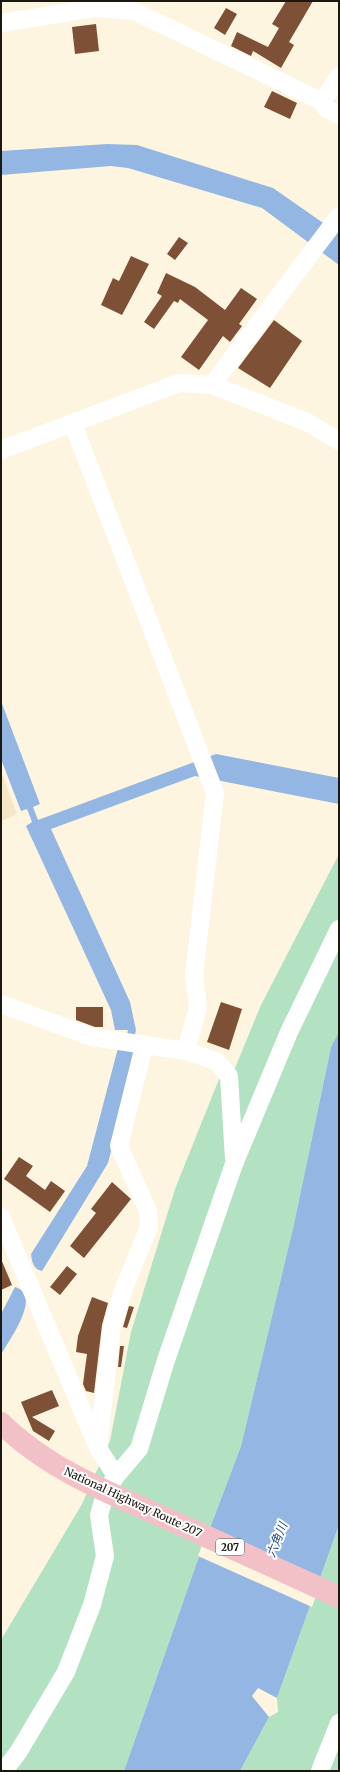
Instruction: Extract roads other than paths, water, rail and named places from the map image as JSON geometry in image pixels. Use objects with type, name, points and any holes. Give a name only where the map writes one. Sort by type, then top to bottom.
[{"type":"highway","name":"National Highway Route 207","points":[[1,1423],[17,1439],[51,1463],[114,1489],[339,1596]]},
{"type":"street","points":[[1,23],[95,8],[134,11],[218,53],[321,101],[327,110],[339,115]]},
{"type":"street","points":[[321,101],[339,76]]},
{"type":"street","points":[[212,385],[336,220]]},
{"type":"street","points":[[1,450],[179,383],[212,385],[307,422],[339,441]]},
{"type":"street","points":[[73,424],[215,793],[194,975],[198,1007],[186,1052]]},
{"type":"street","points":[[4,1771],[19,1751],[66,1672],[92,1606],[102,1575],[105,1556],[99,1515],[139,1449],[166,1360],[234,1164],[289,1032],[339,929]]},
{"type":"street","points":[[1,1004],[92,1037],[186,1052],[216,1061],[230,1076],[234,1164]]},
{"type":"street","points":[[98,1448],[112,1326],[123,1292],[149,1227],[148,1211],[119,1146],[134,1044]]},
{"type":"street","points":[[1,1217],[114,1489]]},
{"type":"street","points":[[320,1771],[339,1723]]},
{"type":"water","points":[[107,144],[137,145],[273,188],[339,234],[339,265],[262,208],[128,168],[111,166],[1,175],[1,151]]},
{"type":"water","points":[[1,701],[40,804],[33,807],[38,820],[216,754],[339,778],[339,804],[195,776],[51,829],[130,1002],[136,1030],[131,1050],[137,1051],[108,1163],[42,1271],[35,1267],[31,1254],[87,1166],[118,1048],[124,1049],[128,1030],[115,1030],[111,1010],[26,826],[32,822],[27,809],[21,811],[1,759]]},
{"type":"water","name":"六角川","points":[[339,1032],[339,1525],[277,1698],[258,1688],[252,1696],[269,1717],[240,1771],[124,1771],[196,1565],[241,1446],[294,1224],[331,1047]]},
{"type":"water","points":[[15,1287],[23,1292],[26,1299],[25,1308],[22,1318],[1,1355],[1,1314]]}]
